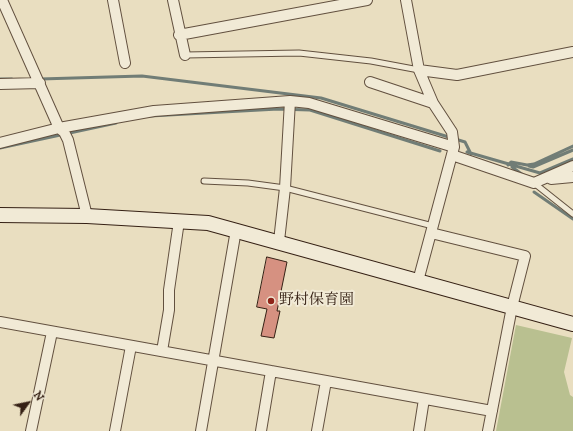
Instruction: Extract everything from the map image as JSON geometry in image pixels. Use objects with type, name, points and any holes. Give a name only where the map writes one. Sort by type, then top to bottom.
[{"type":"street","points":[[2,0],[64,133],[87,216]]},
{"type":"street","points":[[113,0],[125,63]]},
{"type":"street","points":[[173,0],[184,55]]},
{"type":"street","points":[[179,35],[367,0]]},
{"type":"street","points":[[406,0],[419,70],[433,103],[452,132],[453,151],[418,281]]},
{"type":"street","points":[[419,70],[457,75],[573,52]]},
{"type":"street","points":[[370,82],[433,103]]},
{"type":"street","points":[[0,84],[40,84]]},
{"type":"street","points":[[0,143],[64,133],[154,111],[290,108],[309,103],[453,151],[534,183],[544,180],[573,166]]},
{"type":"street","points":[[279,241],[285,188],[290,108]]},
{"type":"street","points":[[544,180],[573,177]]},
{"type":"street","points":[[0,215],[87,216],[208,223],[279,241],[573,324]]},
{"type":"street","points":[[162,352],[169,310],[168,290],[179,221]]},
{"type":"street","points":[[201,431],[236,230]]},
{"type":"street","points":[[432,230],[525,256],[512,307],[488,431]]},
{"type":"street","points":[[0,322],[492,411]]},
{"type":"street","points":[[31,431],[52,332]]},
{"type":"street","points":[[115,431],[131,346]]},
{"type":"street","points":[[261,431],[271,371]]},
{"type":"street","points":[[317,431],[326,381]]},
{"type":"street","points":[[419,431],[424,399]]},
{"type":"lane","points":[[184,55],[299,53],[371,61],[419,70]]},
{"type":"lane","points":[[204,181],[248,183],[285,188],[432,230]]},
{"type":"lane","points":[[534,183],[573,214]]},
{"type":"green space","points":[[516,325],[572,338],[564,372],[570,395],[573,397],[573,431],[496,431]]},
{"type":"building","points":[[267,257],[287,262],[277,311],[280,311],[274,338],[261,336],[267,309],[257,307]]},
{"type":"waterway","points":[[40,79],[142,76],[321,98],[465,142],[471,154]]},
{"type":"waterway","points":[[0,79],[12,79]]},
{"type":"waterway","points":[[150,116],[278,109],[310,110],[440,151]]},
{"type":"waterway","points":[[0,148],[116,123]]},
{"type":"waterway","points":[[508,165],[511,162],[527,165],[534,164],[573,146]]},
{"type":"waterway","points":[[529,166],[533,167],[573,150]]},
{"type":"waterway","points":[[467,152],[540,173],[573,159]]},
{"type":"waterway","points":[[512,167],[523,175]]},
{"type":"waterway","points":[[534,192],[573,219]]},
{"type":"place","name":"野村保育園","points":[[271,301]]}]
